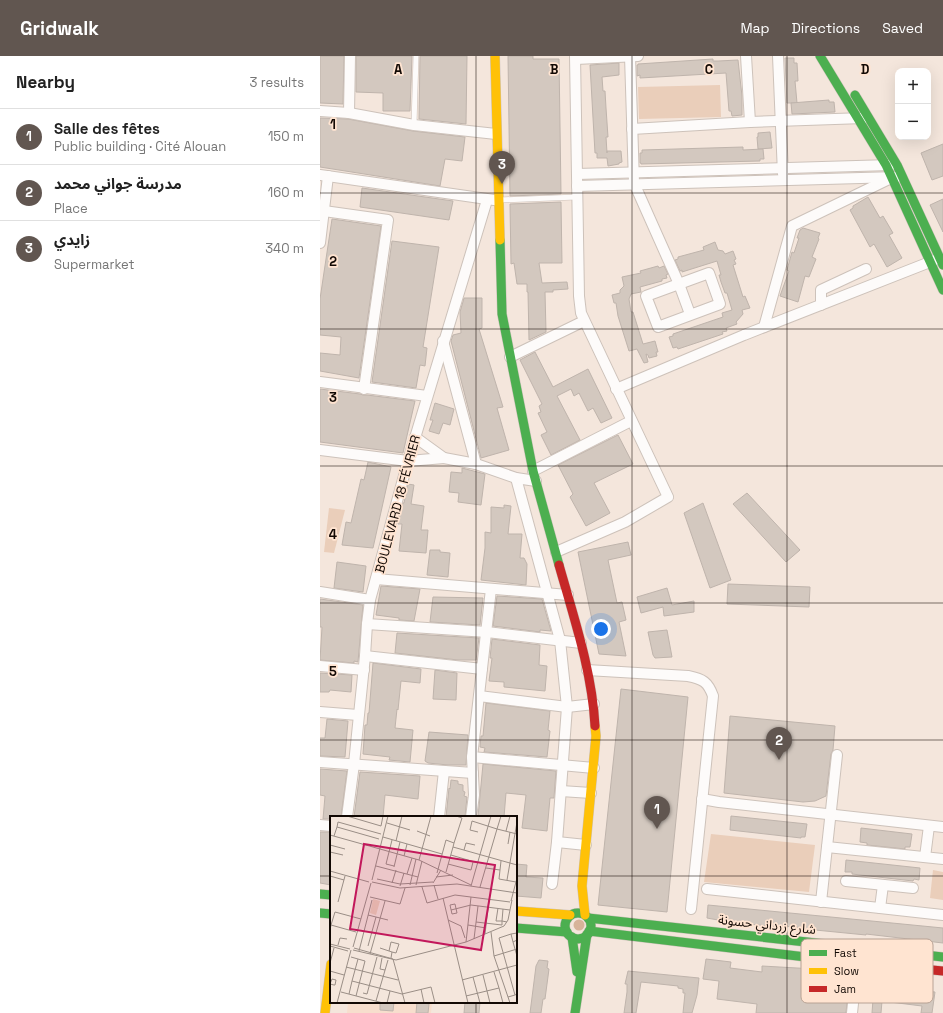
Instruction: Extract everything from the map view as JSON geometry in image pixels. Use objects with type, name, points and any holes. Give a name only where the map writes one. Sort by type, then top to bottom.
[{"type":"main road","points":[[495,56],[501,300],[510,357],[533,470],[581,643],[594,704],[596,736],[594,768],[582,886],[572,914],[565,923],[570,935],[579,984]]},
{"type":"main road","points":[[820,56],[886,165],[897,177],[939,261],[943,290]]},
{"type":"main road","points":[[850,87],[897,165],[897,177]]},
{"type":"main road","points":[[575,1013],[588,933],[591,924],[587,916],[582,886]]},
{"type":"main road","points":[[320,894],[330,895]]},
{"type":"main road","points":[[517,911],[572,914],[582,913],[587,916]]},
{"type":"main road","points":[[320,913],[330,914]]},
{"type":"main road","name":"شارع زرداني حسونة","points":[[587,916],[801,940]]},
{"type":"main road","points":[[517,928],[570,935],[580,938],[588,933],[801,957]]},
{"type":"main road","name":"شارع زرداني حسونة","points":[[933,956],[943,957]]},
{"type":"main road","points":[[933,970],[943,971]]},
{"type":"main road","points":[[326,1013],[330,974]]},
{"type":"street","points":[[349,113],[350,56]]},
{"type":"street","points":[[630,56],[634,183],[679,284],[690,314]]},
{"type":"street","points":[[556,552],[625,522],[668,497],[584,322],[579,300],[576,58],[638,56]]},
{"type":"street","points":[[746,56],[750,122]]},
{"type":"street","points":[[778,56],[783,180]]},
{"type":"street","points":[[320,110],[349,113],[414,125],[496,134]]},
{"type":"street","points":[[632,129],[750,122],[870,118]]},
{"type":"street","points":[[577,174],[897,165]]},
{"type":"street","points":[[320,243],[324,211],[324,175],[487,200],[498,200]]},
{"type":"street","points":[[577,186],[634,183],[897,177]]},
{"type":"street","points":[[764,327],[792,226],[897,177]]},
{"type":"street","name":"BOULEVARD 18 FÉVRIER","points":[[347,816],[364,670],[370,600],[415,437],[487,200]]},
{"type":"street","points":[[324,211],[388,220],[364,389]]},
{"type":"street","points":[[616,389],[764,327],[939,261]]},
{"type":"street","points":[[821,305],[821,290],[866,269]]},
{"type":"street","points":[[709,273],[720,304],[690,314],[658,327],[646,296],[709,273]]},
{"type":"street","points":[[510,357],[584,322]]},
{"type":"street","points":[[443,342],[476,464]]},
{"type":"street","points":[[320,382],[364,389],[427,396]]},
{"type":"street","points":[[533,470],[631,421]]},
{"type":"street","points":[[415,437],[444,458]]},
{"type":"street","points":[[320,450],[408,461],[444,458],[476,464],[516,478],[536,481]]},
{"type":"street","points":[[516,478],[560,640],[567,707],[557,842],[552,884]]},
{"type":"street","points":[[376,579],[568,595]]},
{"type":"street","points":[[471,816],[474,795],[472,757],[491,589]]},
{"type":"street","points":[[320,592],[370,600]]},
{"type":"street","points":[[367,624],[487,632],[581,643]]},
{"type":"street","points":[[365,656],[482,669]]},
{"type":"street","points":[[320,666],[364,670]]},
{"type":"street","points":[[587,670],[688,676],[703,680],[709,686],[713,696],[691,909]]},
{"type":"street","points":[[479,696],[567,707],[594,704]]},
{"type":"street","points":[[320,712],[358,715]]},
{"type":"street","points":[[821,902],[837,755]]},
{"type":"street","points":[[472,757],[563,764],[594,768]]},
{"type":"street","points":[[320,762],[473,773]]},
{"type":"street","points":[[439,816],[444,771]]},
{"type":"street","points":[[561,791],[591,793]]},
{"type":"street","points":[[702,799],[943,827]]},
{"type":"street","points":[[320,825],[330,826]]},
{"type":"street","points":[[925,858],[929,826]]},
{"type":"street","points":[[557,842],[586,845]]},
{"type":"street","points":[[827,847],[943,859]]},
{"type":"street","points":[[846,881],[913,888]]},
{"type":"street","points":[[880,908],[883,885]]},
{"type":"street","points":[[707,889],[943,914]]},
{"type":"street","points":[[852,1013],[853,1003]]},
{"type":"lane","points":[[414,125],[416,56]]},
{"type":"lane","points":[[498,200],[577,197]]},
{"type":"shaded area","points":[[720,85],[721,117],[639,119],[638,87]]},
{"type":"shaded area","points":[[329,508],[345,510],[334,553],[324,552]]},
{"type":"shaded area","points":[[711,834],[815,845],[809,892],[704,882]]},
{"type":"shaded area","points":[[933,870],[943,872],[943,900],[930,898]]},
{"type":"shaded area","points":[[579,919],[583,921],[585,925],[583,929],[579,931],[575,929],[573,925],[575,921]]},
{"type":"shaded area","points":[[348,1003],[432,1003],[431,1013],[347,1013]]},
{"type":"building","points":[[320,56],[344,56],[343,104],[320,103]]},
{"type":"building","points":[[356,56],[412,56],[410,111],[383,111],[383,93],[356,92]]},
{"type":"building","points":[[420,56],[467,56],[466,124],[419,119]]},
{"type":"building","points":[[508,56],[533,56],[533,59],[559,59],[561,194],[510,196]]},
{"type":"building","points":[[785,58],[794,58],[794,63],[797,63],[798,81],[795,81],[797,103],[787,103]]},
{"type":"building","points":[[713,59],[713,61],[738,60],[742,96],[742,115],[732,116],[731,111],[729,111],[726,73],[640,78],[640,75],[637,76],[638,64]]},
{"type":"building","points":[[619,63],[619,75],[602,77],[603,91],[605,91],[608,137],[606,137],[607,153],[607,151],[621,151],[622,162],[608,166],[607,158],[597,158],[597,153],[595,153],[590,65]]},
{"type":"building","points":[[829,100],[829,102],[834,102],[835,112],[792,114],[791,103]]},
{"type":"building","points":[[320,118],[348,119],[413,131],[465,137],[462,161],[445,159],[440,186],[320,167]]},
{"type":"building","points":[[770,132],[772,148],[758,149],[758,133]]},
{"type":"building","points":[[943,144],[943,176],[932,180],[921,153]]},
{"type":"building","points":[[743,147],[743,150],[763,149],[764,159],[760,159],[760,161],[640,163],[640,153],[642,153],[642,150]]},
{"type":"building","points":[[362,188],[453,201],[449,220],[360,207]]},
{"type":"building","points":[[868,197],[880,218],[883,216],[893,233],[889,235],[902,258],[887,267],[874,244],[870,247],[850,210],[853,206]]},
{"type":"building","points":[[943,199],[943,232],[930,205]]},
{"type":"building","points":[[561,202],[562,263],[539,263],[542,283],[567,282],[568,289],[545,292],[546,332],[529,340],[527,284],[517,284],[514,263],[511,264],[510,204]]},
{"type":"building","points":[[332,219],[381,226],[359,378],[320,371],[320,353],[340,355],[341,337],[320,335],[320,299]]},
{"type":"building","points":[[803,228],[820,233],[812,257],[816,259],[809,277],[805,276],[798,302],[780,296],[789,271],[787,270],[792,252],[794,253],[799,238],[797,238],[800,230]]},
{"type":"building","points":[[392,241],[439,247],[423,347],[427,348],[425,366],[420,365],[416,388],[372,382]]},
{"type":"building","points":[[715,242],[718,250],[723,251],[725,254],[733,251],[736,264],[733,265],[743,297],[745,296],[750,308],[742,310],[743,314],[736,322],[737,324],[726,328],[727,331],[722,332],[723,334],[678,349],[677,347],[673,348],[669,337],[673,336],[673,334],[723,317],[722,313],[732,310],[727,293],[725,293],[721,282],[719,275],[721,275],[717,261],[682,272],[682,270],[680,271],[675,260],[678,259],[678,257],[704,250],[703,247]]},
{"type":"building","points":[[658,266],[659,268],[664,266],[668,274],[666,275],[667,278],[662,279],[662,281],[640,287],[641,292],[631,294],[629,299],[631,312],[633,312],[643,344],[655,341],[658,352],[656,352],[657,356],[649,358],[646,354],[648,362],[644,363],[637,349],[629,351],[618,316],[616,303],[614,303],[612,295],[620,293],[620,290],[624,286],[622,277],[641,273],[640,271]]},
{"type":"building","points":[[464,298],[482,298],[482,328],[479,329],[503,407],[497,408],[509,450],[481,458],[451,341],[453,335],[461,333],[460,312]]},
{"type":"building","points":[[535,352],[553,387],[588,369],[612,418],[601,423],[593,408],[588,411],[579,393],[574,396],[571,389],[557,396],[580,440],[551,455],[541,435],[547,432],[538,413],[541,412],[539,406],[542,404],[520,360]]},
{"type":"building","points":[[320,389],[415,401],[403,453],[320,442]]},
{"type":"building","points":[[435,403],[454,409],[450,425],[443,423],[439,434],[429,431],[433,420],[430,420]]},
{"type":"building","points":[[618,435],[633,464],[594,483],[610,513],[586,526],[570,497],[573,494],[558,465]]},
{"type":"building","points":[[368,462],[391,467],[373,548],[342,545],[346,522],[351,523],[361,479],[364,480]]},
{"type":"building","points":[[462,468],[485,474],[481,505],[458,502],[459,493],[449,492],[451,472],[462,473]]},
{"type":"building","points":[[408,484],[414,485],[411,504],[424,506],[421,530],[428,530],[426,553],[399,551],[402,524],[398,524]]},
{"type":"building","points":[[747,493],[800,550],[786,562],[733,504]]},
{"type":"building","points":[[703,503],[731,580],[710,588],[684,513]]},
{"type":"building","points":[[504,505],[511,506],[508,534],[522,534],[520,558],[524,558],[527,564],[526,585],[481,580],[485,548],[485,532],[491,533],[491,507],[504,508]]},
{"type":"building","points":[[628,542],[631,555],[608,560],[617,603],[622,602],[626,620],[619,622],[626,656],[599,654],[578,552]]},
{"type":"building","points":[[430,550],[440,550],[440,552],[450,553],[448,577],[427,575]]},
{"type":"building","points":[[337,562],[366,566],[363,592],[334,588]]},
{"type":"building","points":[[728,584],[810,587],[809,607],[727,604]]},
{"type":"building","points":[[381,586],[420,589],[414,621],[399,620],[399,618],[376,615]]},
{"type":"building","points":[[667,588],[672,605],[694,601],[694,612],[664,616],[663,607],[641,613],[637,597]]},
{"type":"building","points":[[497,596],[542,599],[551,631],[540,630],[540,632],[493,626]]},
{"type":"building","points":[[433,597],[483,598],[480,625],[430,622]]},
{"type":"building","points":[[320,599],[363,605],[358,662],[354,661],[354,663],[320,660],[322,627],[320,627]]},
{"type":"building","points":[[667,630],[672,657],[655,658],[648,632]]},
{"type":"building","points":[[397,633],[479,638],[476,660],[458,660],[395,653]]},
{"type":"building","points":[[492,639],[540,645],[539,665],[547,666],[545,691],[504,687],[504,682],[489,681],[492,658],[490,658]]},
{"type":"building","points":[[373,663],[421,669],[420,683],[401,681],[398,710],[397,709],[395,728],[413,730],[410,762],[389,760],[390,757],[363,754],[365,725],[367,725],[369,713]]},
{"type":"building","points":[[435,670],[457,673],[456,700],[433,699]]},
{"type":"building","points":[[320,673],[352,675],[351,692],[330,690],[329,692],[320,692]]},
{"type":"building","points":[[621,689],[688,697],[667,912],[598,905]]},
{"type":"building","points":[[486,703],[550,711],[548,730],[550,731],[547,757],[484,752],[485,748],[480,747],[481,736],[483,736]]},
{"type":"building","points":[[730,716],[835,726],[826,796],[815,801],[803,802],[724,793]]},
{"type":"building","points":[[327,719],[348,721],[345,757],[320,756],[320,738],[325,738]]},
{"type":"building","points":[[429,732],[468,735],[466,765],[448,765],[428,763],[425,761]]},
{"type":"building","points":[[483,764],[556,771],[554,798],[550,798],[547,831],[522,828],[526,795],[506,793],[504,816],[478,816]]},
{"type":"building","points":[[320,769],[347,771],[341,816],[330,816],[330,819],[323,819],[325,796],[320,795]]},
{"type":"building","points":[[360,772],[420,776],[418,799],[385,795],[383,816],[354,816]]},
{"type":"building","points":[[451,780],[458,781],[458,784],[463,785],[463,791],[465,792],[464,796],[467,797],[465,816],[446,816],[449,788],[450,789]]},
{"type":"building","points":[[731,816],[807,824],[805,837],[801,838],[730,830]]},
{"type":"building","points":[[861,828],[912,834],[910,847],[905,847],[905,849],[867,845],[867,843],[860,842]]},
{"type":"building","points":[[320,832],[330,832],[330,885],[320,883]]},
{"type":"building","points":[[846,860],[920,868],[919,880],[914,879],[913,881],[852,874],[852,872],[845,872]]},
{"type":"building","points":[[517,864],[527,865],[526,877],[543,878],[541,898],[517,896]]},
{"type":"building","points":[[708,905],[943,928],[943,943],[933,942],[933,939],[909,939],[779,925],[778,927],[718,921],[707,918]]},
{"type":"building","points":[[706,959],[731,962],[730,968],[762,972],[762,966],[801,968],[801,1003],[847,1003],[846,1013],[756,1013],[757,1004],[717,999],[719,981],[703,979]]},
{"type":"building","points":[[539,960],[548,961],[547,968],[549,969],[545,999],[543,999],[541,1013],[530,1013],[536,966]]},
{"type":"building","points":[[628,971],[699,978],[697,995],[692,1013],[683,1013],[685,993],[683,993],[683,989],[678,988],[678,986],[641,982],[636,1013],[624,1013],[627,992],[627,984],[625,984]]},
{"type":"building","points":[[933,992],[935,992],[932,1013],[921,1013],[922,1006],[898,1003],[933,1003]]},
{"type":"building","points":[[380,1003],[394,1003],[393,1011],[380,1010]]},
{"type":"building","points":[[417,1003],[429,1004],[428,1013],[416,1013]]},
{"type":"building","points":[[465,1003],[480,1003],[479,1013],[464,1013]]},
{"type":"building","points":[[873,1003],[882,1003],[881,1013],[872,1013]]},
{"type":"traffic: fast","points":[[820,56],[886,165],[943,290]]},
{"type":"traffic: fast","points":[[855,95],[897,165],[943,265]]},
{"type":"traffic: fast","points":[[500,240],[502,314],[533,471],[559,565]]},
{"type":"traffic: fast","points":[[320,894],[330,895]]},
{"type":"traffic: fast","points":[[320,913],[330,914]]},
{"type":"traffic: fast","points":[[578,913],[587,917],[591,926],[587,935],[578,939],[569,935],[565,926],[569,917],[578,913]]},
{"type":"traffic: fast","points":[[588,918],[801,941]]},
{"type":"traffic: fast","points":[[517,928],[567,932]]},
{"type":"traffic: fast","points":[[589,931],[801,956]]},
{"type":"traffic: fast","points":[[575,1013],[587,934]]},
{"type":"traffic: fast","points":[[572,937],[577,972]]},
{"type":"traffic: fast","points":[[933,956],[943,957]]},
{"type":"traffic: slow","points":[[495,56],[500,240]]},
{"type":"traffic: slow","points":[[585,915],[582,886],[596,736],[595,726]]},
{"type":"traffic: slow","points":[[517,911],[570,915]]},
{"type":"traffic: slow","points":[[325,1013],[330,972]]},
{"type":"traffic: jam","points":[[559,565],[586,665],[595,726]]},
{"type":"traffic: jam","points":[[933,970],[943,971]]},
{"type":"place","name":"زايدي","points":[[502,184]]},
{"type":"place","name":"مدرسة جواني محمد","points":[[779,760]]},
{"type":"place","name":"Salle des fêtes","points":[[657,829]]}]
